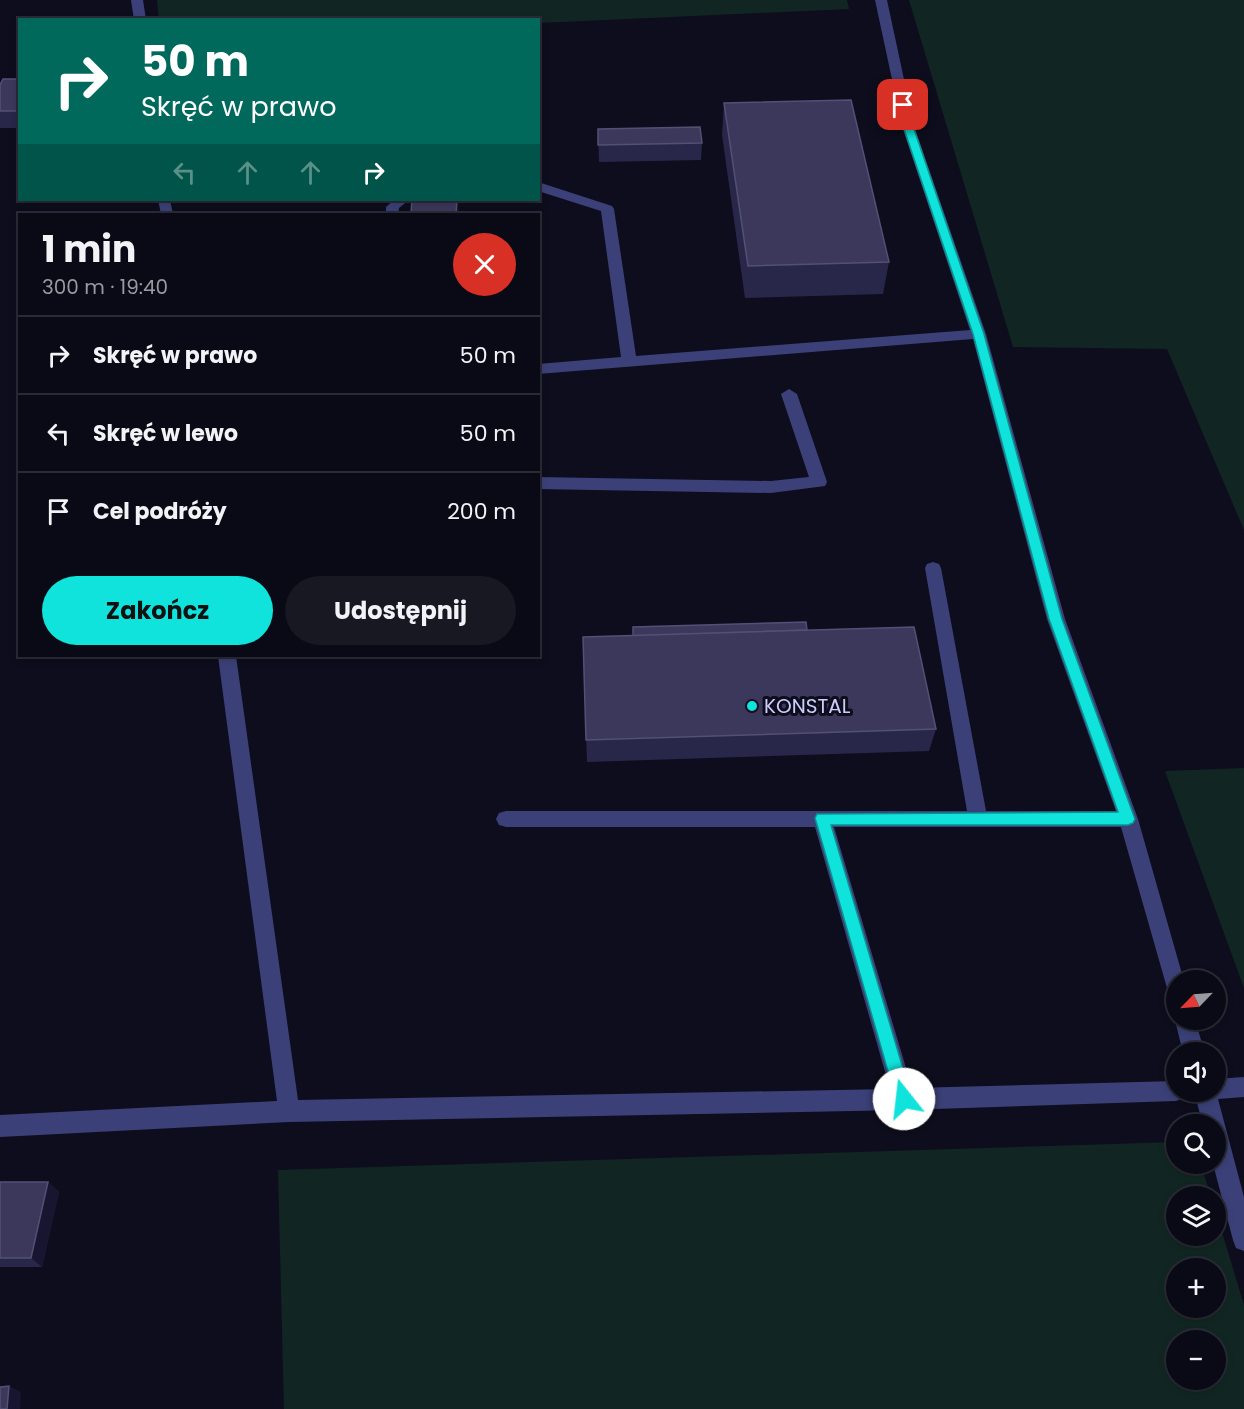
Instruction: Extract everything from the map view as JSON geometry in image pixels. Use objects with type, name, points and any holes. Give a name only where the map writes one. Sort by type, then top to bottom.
[{"type":"street","points":[[137,0],[140,18]]},
{"type":"street","points":[[881,0],[908,126],[979,334],[1056,619],[1128,819],[1171,970]]},
{"type":"street","points":[[540,187],[607,209],[629,362]]},
{"type":"street","points":[[392,213],[393,207],[401,201]]},
{"type":"street","points":[[540,369],[979,334]]},
{"type":"street","points":[[540,483],[771,487],[819,482],[789,394]]},
{"type":"street","points":[[933,568],[978,818]]},
{"type":"street","points":[[227,657],[289,1111]]},
{"type":"street","points":[[822,818],[904,1099]]},
{"type":"street","points":[[506,819],[1128,819]]},
{"type":"street","points":[[1226,1088],[1244,1087]]},
{"type":"street","points":[[0,1126],[289,1111],[904,1099],[1166,1091]]},
{"type":"street","points":[[1226,1170],[1244,1240]]},
{"type":"green space","points":[[157,0],[847,0],[849,9],[540,23],[540,18],[159,18]]},
{"type":"green space","points":[[909,0],[1244,0],[1244,530],[1167,349],[1013,347]]},
{"type":"green space","points":[[1244,768],[1244,988],[1165,771]]},
{"type":"green space","points":[[1166,1142],[1166,1174],[1204,1174],[1208,1186],[1166,1186],[1166,1246],[1226,1245],[1244,1305],[1244,1409],[284,1409],[278,1170]]},
{"type":"building","points":[[3,79],[18,79],[18,111],[0,111],[0,85]]},
{"type":"building","points":[[851,100],[889,262],[748,266],[724,103]]},
{"type":"building","points":[[700,127],[702,143],[598,145],[598,129]]},
{"type":"building","points":[[412,201],[457,201],[456,213],[411,213]]},
{"type":"building","points":[[455,212],[455,213],[409,213]]},
{"type":"building","points":[[806,622],[807,630],[633,636],[633,627]]},
{"type":"building","name":"KONSTAL","points":[[914,627],[936,729],[586,740],[583,637]]},
{"type":"building","points":[[0,1182],[48,1182],[31,1258],[0,1258]]},
{"type":"building","points":[[9,1386],[7,1409],[0,1409],[0,1387]]},
{"type":"place","name":"KONSTAL","points":[[752,706]]},
{"type":"route","points":[[903,105],[908,126],[979,334],[1056,619],[1128,819],[822,818],[904,1099]]}]
